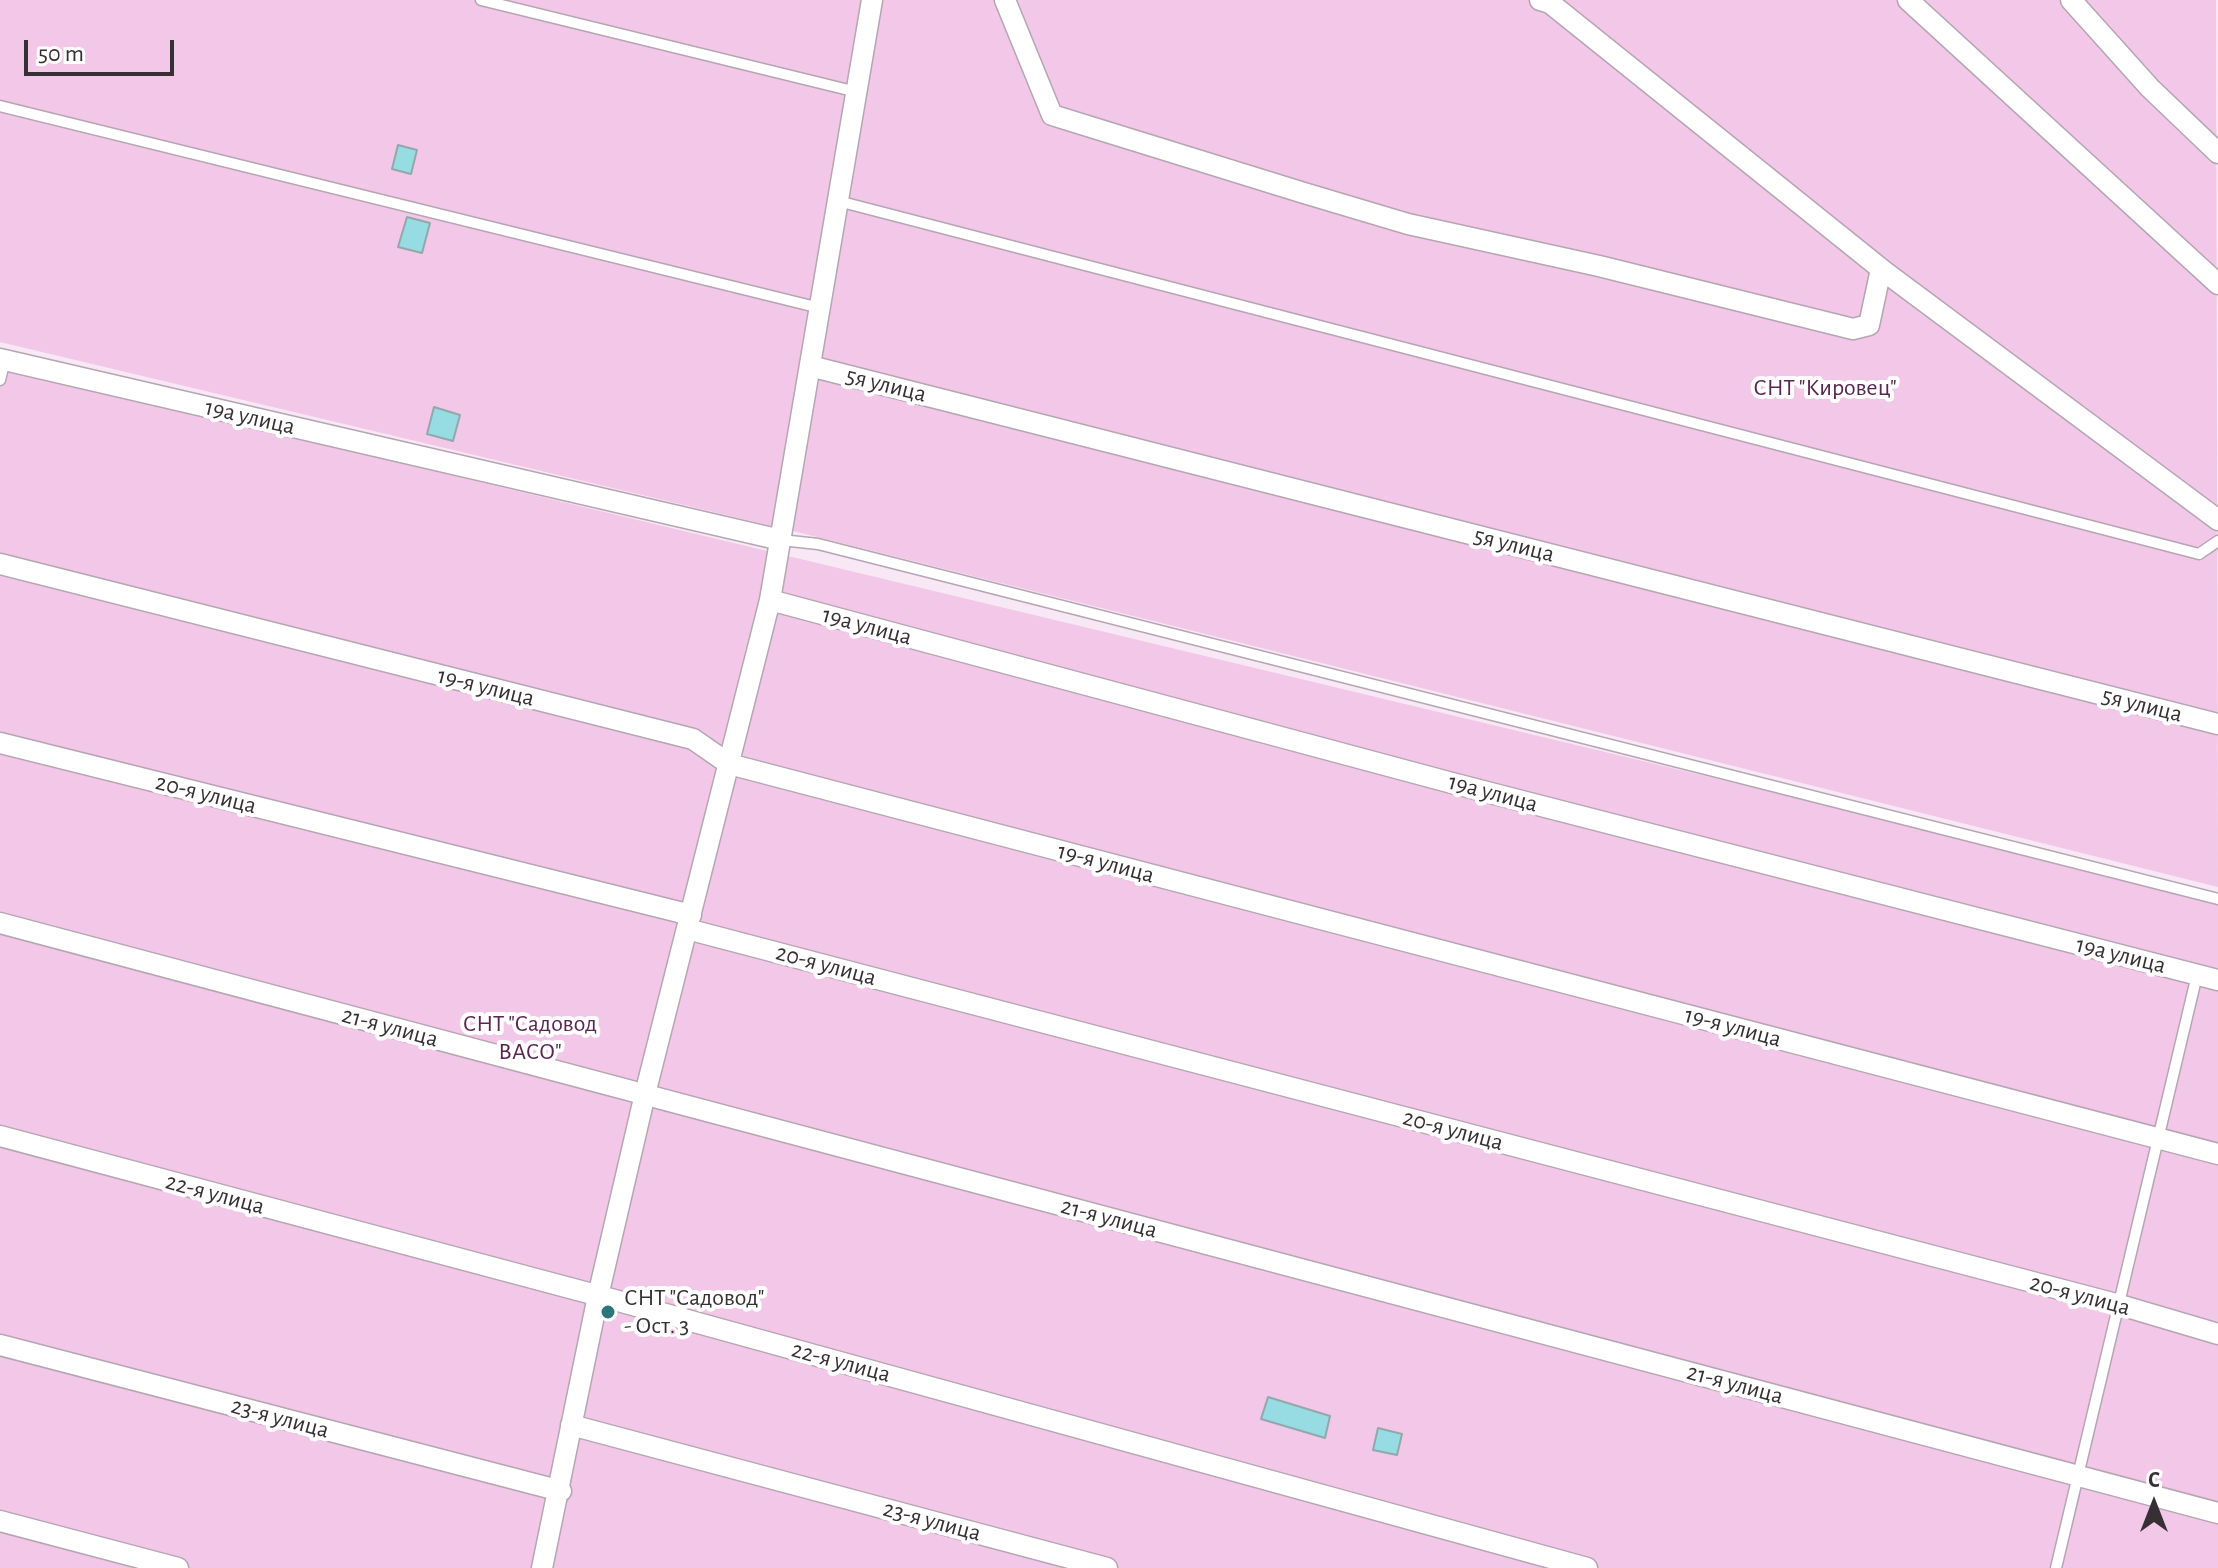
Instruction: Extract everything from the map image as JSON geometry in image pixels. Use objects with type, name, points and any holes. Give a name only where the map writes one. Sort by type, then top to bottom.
[{"type":"street","points":[[542,1568],[561,1491],[571,1425],[598,1296],[645,1094],[770,600],[872,0]]},
{"type":"street","points":[[1005,0],[1052,115],[1304,193],[1408,224],[1599,266],[1853,329],[1869,325],[1881,269]]},
{"type":"street","points":[[1540,0],[1550,3],[1881,269],[2218,520]]},
{"type":"street","points":[[1908,0],[2218,284]]},
{"type":"street","points":[[2071,0],[2150,88],[2218,153]]},
{"type":"street","name":"19а улица","points":[[3,359],[781,540]]},
{"type":"street","name":"5я улица","points":[[810,366],[2218,724]]},
{"type":"street","name":"19-я улица","points":[[0,564],[693,739],[729,764],[2218,1154]]},
{"type":"street","name":"19а улица","points":[[770,600],[1452,783],[2218,980]]},
{"type":"street","name":"20-я улица","points":[[0,743],[689,922],[2120,1305],[2218,1334]]},
{"type":"street","name":"21-я улица","points":[[0,923],[2218,1513]]},
{"type":"street","name":"22-я улица","points":[[0,1136],[598,1296],[1587,1568]]},
{"type":"street","name":"23-я улица","points":[[0,1345],[561,1491]]},
{"type":"street","name":"23-я улица","points":[[571,1425],[1107,1568]]},
{"type":"street","points":[[0,1521],[178,1568]]},
{"type":"lane","points":[[481,0],[857,92]]},
{"type":"lane","points":[[0,106],[820,308]]},
{"type":"lane","points":[[838,201],[2199,554],[2218,541]]},
{"type":"lane","points":[[0,380],[3,359]]},
{"type":"lane","points":[[781,540],[818,544],[2218,899]]},
{"type":"lane","points":[[2056,1568],[2197,975]]},
{"type":"green space","name":"СНТ \"Кировец\"","points":[[0,0],[2216,0],[2218,887],[789,530],[0,342]]},
{"type":"green space","name":"СНТ \"Садовод ВАСО\"","points":[[0,367],[2218,899],[2218,1568],[0,1568]]},
{"type":"building","points":[[398,145],[417,150],[411,174],[392,169]]},
{"type":"building","points":[[407,217],[430,223],[422,253],[398,247]]},
{"type":"building","points":[[434,407],[460,415],[453,441],[427,434]]},
{"type":"building","points":[[1268,1397],[1330,1416],[1325,1438],[1261,1419]]},
{"type":"building","points":[[1378,1428],[1402,1434],[1397,1455],[1373,1450]]},
{"type":"place","name":"СНТ \"Садовод\" - Ост. 3","points":[[608,1312]]}]
